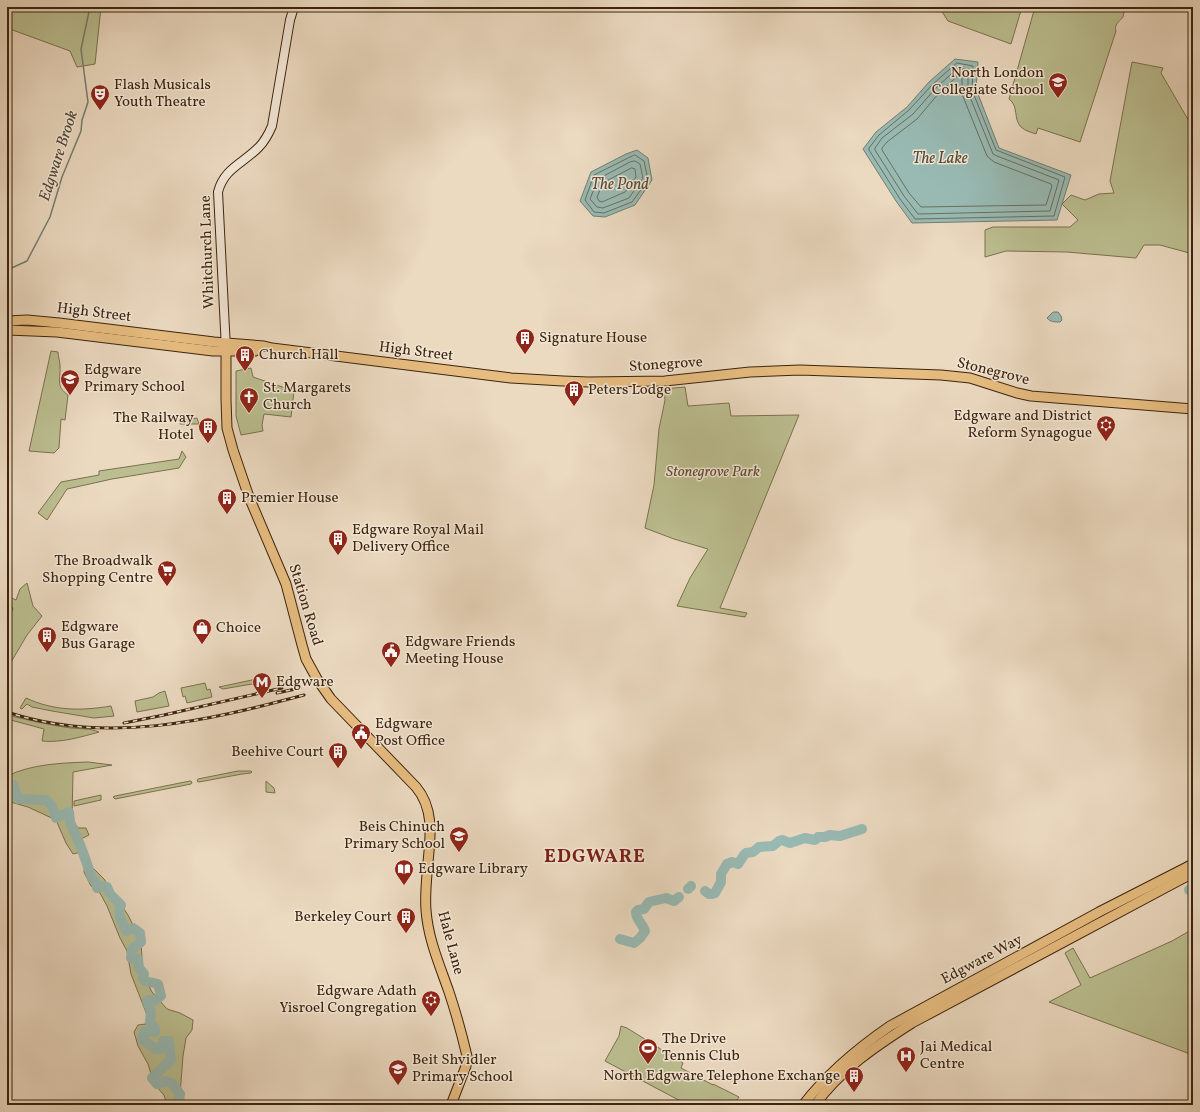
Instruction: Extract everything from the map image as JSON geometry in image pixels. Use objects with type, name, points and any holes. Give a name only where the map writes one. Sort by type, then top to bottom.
[{"type":"main road","name":"Whitchurch Lane","points":[[226,347],[218,192],[225,176],[237,164],[260,147],[272,126],[290,20],[294,7]]},
{"type":"main road","name":"High Street","points":[[7,321],[27,320],[59,322],[226,347],[264,351],[272,348],[511,378],[556,381]]},
{"type":"main road","name":"High Street","points":[[7,330],[57,332],[213,351],[226,347]]},
{"type":"main road","name":"Station Road","points":[[226,347],[227,428],[250,497],[286,584],[302,648],[306,658],[330,699],[416,787]]},
{"type":"main road","name":"Stonegrove","points":[[556,381],[665,381],[750,372],[800,370],[941,375],[970,378],[1031,396],[1193,410]]},
{"type":"main road","name":"Hale Lane","points":[[416,787],[422,794],[430,821],[426,912],[437,960],[449,993],[467,1056],[466,1066],[451,1105]]},
{"type":"main road","name":"Edgware Way","points":[[803,1105],[829,1075],[876,1035],[890,1026],[1099,912],[1193,864]]},
{"type":"main road","name":"Edgware Way","points":[[815,1105],[836,1080],[856,1062],[885,1040],[912,1023],[1193,874]]},
{"type":"green space","points":[[7,7],[101,7],[95,64],[77,67],[70,51],[7,28]]},
{"type":"green space","points":[[939,7],[1022,7],[1011,44],[948,21]]},
{"type":"green space","points":[[1035,7],[1125,7],[1123,17],[1117,23],[1116,31],[1080,142],[1038,128],[1036,134],[1024,130],[1017,120],[1014,105],[1009,99]]},
{"type":"green space","points":[[1132,62],[1163,68],[1161,73],[1193,128],[1193,254],[1160,245],[1144,245],[1136,258],[1067,252],[1006,251],[985,257],[985,230],[993,227],[1070,227],[1078,220],[1062,204],[1071,195],[1085,200],[1099,194],[1114,193],[1110,181]]},
{"type":"green space","points":[[51,351],[58,352],[60,364],[60,385],[64,392],[68,395],[65,420],[61,419],[59,448],[54,453],[29,451]]},
{"type":"green space","points":[[251,368],[253,377],[294,391],[291,417],[264,414],[262,425],[263,431],[241,435],[236,416],[236,371]]},
{"type":"green space","name":"Stonegrove Park","points":[[685,387],[688,406],[729,403],[731,416],[799,415],[720,608],[747,613],[745,617],[677,606],[690,578],[708,549],[674,539],[645,528],[654,485],[659,429],[665,400],[664,389]]},
{"type":"green space","points":[[197,418],[199,424],[180,424],[181,421]]},
{"type":"green space","points":[[182,451],[186,457],[179,468],[112,479],[67,489],[47,520],[38,513],[61,482],[99,475],[99,471],[179,459]]},
{"type":"green space","points":[[27,583],[33,606],[42,616],[27,635],[7,669],[7,615],[10,617],[13,608],[7,604],[7,596],[16,600],[20,589]]},
{"type":"green space","points":[[266,677],[267,682],[253,685],[223,689],[219,687]]},
{"type":"green space","points":[[205,683],[207,690],[210,689],[212,697],[187,703],[185,696],[183,697],[181,688]]},
{"type":"green space","points":[[165,691],[169,706],[137,712],[135,701],[153,697]]},
{"type":"green space","points":[[26,698],[57,708],[89,709],[111,706],[114,716],[94,718],[32,707],[27,704],[22,709],[20,708]]},
{"type":"green space","points":[[7,715],[31,721],[71,728],[89,729],[99,732],[78,738],[42,741],[44,729],[7,719]]},
{"type":"green space","points":[[88,762],[112,765],[73,772],[72,820],[78,828],[86,828],[89,835],[81,839],[81,852],[73,854],[66,843],[56,820],[28,807],[7,801],[7,776],[36,767]]},
{"type":"green space","points":[[238,771],[252,772],[199,782],[197,781],[198,779]]},
{"type":"green space","points":[[190,781],[192,782],[191,784],[115,799],[113,797],[115,796]]},
{"type":"green space","points":[[266,781],[274,788],[275,793],[266,792]]},
{"type":"green space","points":[[101,795],[101,800],[74,806],[74,801]]},
{"type":"green space","points":[[85,863],[92,867],[104,879],[128,915],[141,941],[143,975],[152,992],[167,1009],[180,1013],[193,1020],[192,1030],[186,1038],[180,1095],[189,1105],[167,1105],[164,1095],[154,1084],[148,1064],[138,1046],[134,1032],[138,1025],[146,1024],[147,1015],[131,974],[127,951],[100,893],[91,886],[84,872]]},
{"type":"green space","points":[[1193,929],[1193,1055],[1049,1002],[1081,985],[1065,953],[1073,948],[1090,978],[1172,941]]},
{"type":"green space","name":"The Drive Tennis Club","points":[[621,1026],[627,1028],[683,1063],[681,1068],[739,1097],[734,1105],[688,1105],[605,1061],[619,1036]]},
{"type":"water","name":"The Lake","points":[[955,59],[978,62],[976,89],[999,148],[1071,175],[1057,220],[912,223],[863,149],[876,132],[907,107],[929,82]]},
{"type":"water","name":"The Pond","points":[[637,150],[648,158],[652,180],[635,205],[605,217],[593,216],[580,201],[591,172]]},
{"type":"water","points":[[1053,312],[1058,312],[1061,316],[1062,320],[1060,322],[1054,322],[1047,318]]},
{"type":"waterway","name":"Edgware Brook","points":[[7,270],[27,261],[50,217],[62,177],[81,131],[82,120],[88,102],[81,49],[90,7]]},
{"type":"waterway","points":[[13,785],[18,799],[46,800],[52,806],[56,818],[69,812],[70,822],[92,878],[96,882],[97,888],[102,886],[107,887],[110,894],[121,905],[119,912],[120,918],[126,931],[133,928],[140,933],[141,942],[132,949],[131,958],[138,959],[139,968],[144,974],[143,978],[145,981],[158,984],[161,996],[154,1001],[147,1001],[151,1012],[150,1022],[155,1028],[155,1032],[145,1031],[142,1039],[156,1049],[161,1049],[163,1041],[169,1041],[171,1060],[152,1078],[157,1084],[166,1081],[173,1084],[180,1094],[178,1105]]},
{"type":"waterway","points":[[705,891],[709,894],[715,893],[721,882],[721,874],[727,864],[732,862],[738,864],[746,853],[753,852],[759,847],[773,846],[782,840],[790,843],[805,838],[815,840],[818,837],[830,835],[840,836],[862,829]]},
{"type":"waterway","points":[[688,889],[691,886]]},
{"type":"waterway","points":[[620,939],[634,943],[640,938],[645,931],[637,917],[636,912],[644,909],[649,902],[666,898],[674,901],[679,897]]},
{"type":"railway","points":[[124,723],[282,688]]},
{"type":"railway","points":[[277,693],[300,688]]},
{"type":"railway","points":[[7,712],[44,722],[82,727],[119,728],[156,726],[194,721],[267,705],[304,695]]},
{"type":"place","name":"North London Collegiate School","points":[[1058,99]]},
{"type":"place","name":"Flash Musicals Youth Theatre","points":[[100,111]]},
{"type":"place","name":"Signature House","points":[[525,355]]},
{"type":"place","name":"Church Hall","points":[[245,372]]},
{"type":"place","name":"Edgware Primary School","points":[[70,396]]},
{"type":"place","name":"Peters Lodge","points":[[574,407]]},
{"type":"place","name":"St. Margarets Church","points":[[249,414]]},
{"type":"place","name":"Edgware and District Reform Synagogue","points":[[1106,442]]},
{"type":"place","name":"The Railway Hotel","points":[[208,444]]},
{"type":"place","name":"Premier House","points":[[227,515]]},
{"type":"place","name":"Edgware Royal Mail Delivery Office","points":[[338,556]]},
{"type":"place","name":"The Broadwalk Shopping Centre","points":[[167,587]]},
{"type":"place","name":"Choice","points":[[202,645]]},
{"type":"place","name":"Edgware Bus Garage","points":[[47,653]]},
{"type":"place","name":"Edgware Friends Meeting House","points":[[391,668]]},
{"type":"place","name":"Edgware","points":[[262,699]]},
{"type":"place","name":"Edgware Post Office","points":[[361,750]]},
{"type":"place","name":"Beehive Court","points":[[338,769]]},
{"type":"place","name":"Beis Chinuch Primary School","points":[[459,853]]},
{"type":"place","name":"Edgware Library","points":[[404,886]]},
{"type":"place","name":"Berkeley Court","points":[[406,934]]},
{"type":"place","name":"Edgware Adath Yisroel Congregation","points":[[431,1017]]},
{"type":"place","name":"The Drive Tennis Club","points":[[648,1065]]},
{"type":"place","name":"Jai Medical Centre","points":[[906,1073]]},
{"type":"place","name":"Beit Shvidler Primary School","points":[[398,1086]]},
{"type":"place","name":"North Edgware Telephone Exchange","points":[[854,1093]]},
{"type":"district","name":"EDGWARE","points":[[595,857]]}]
